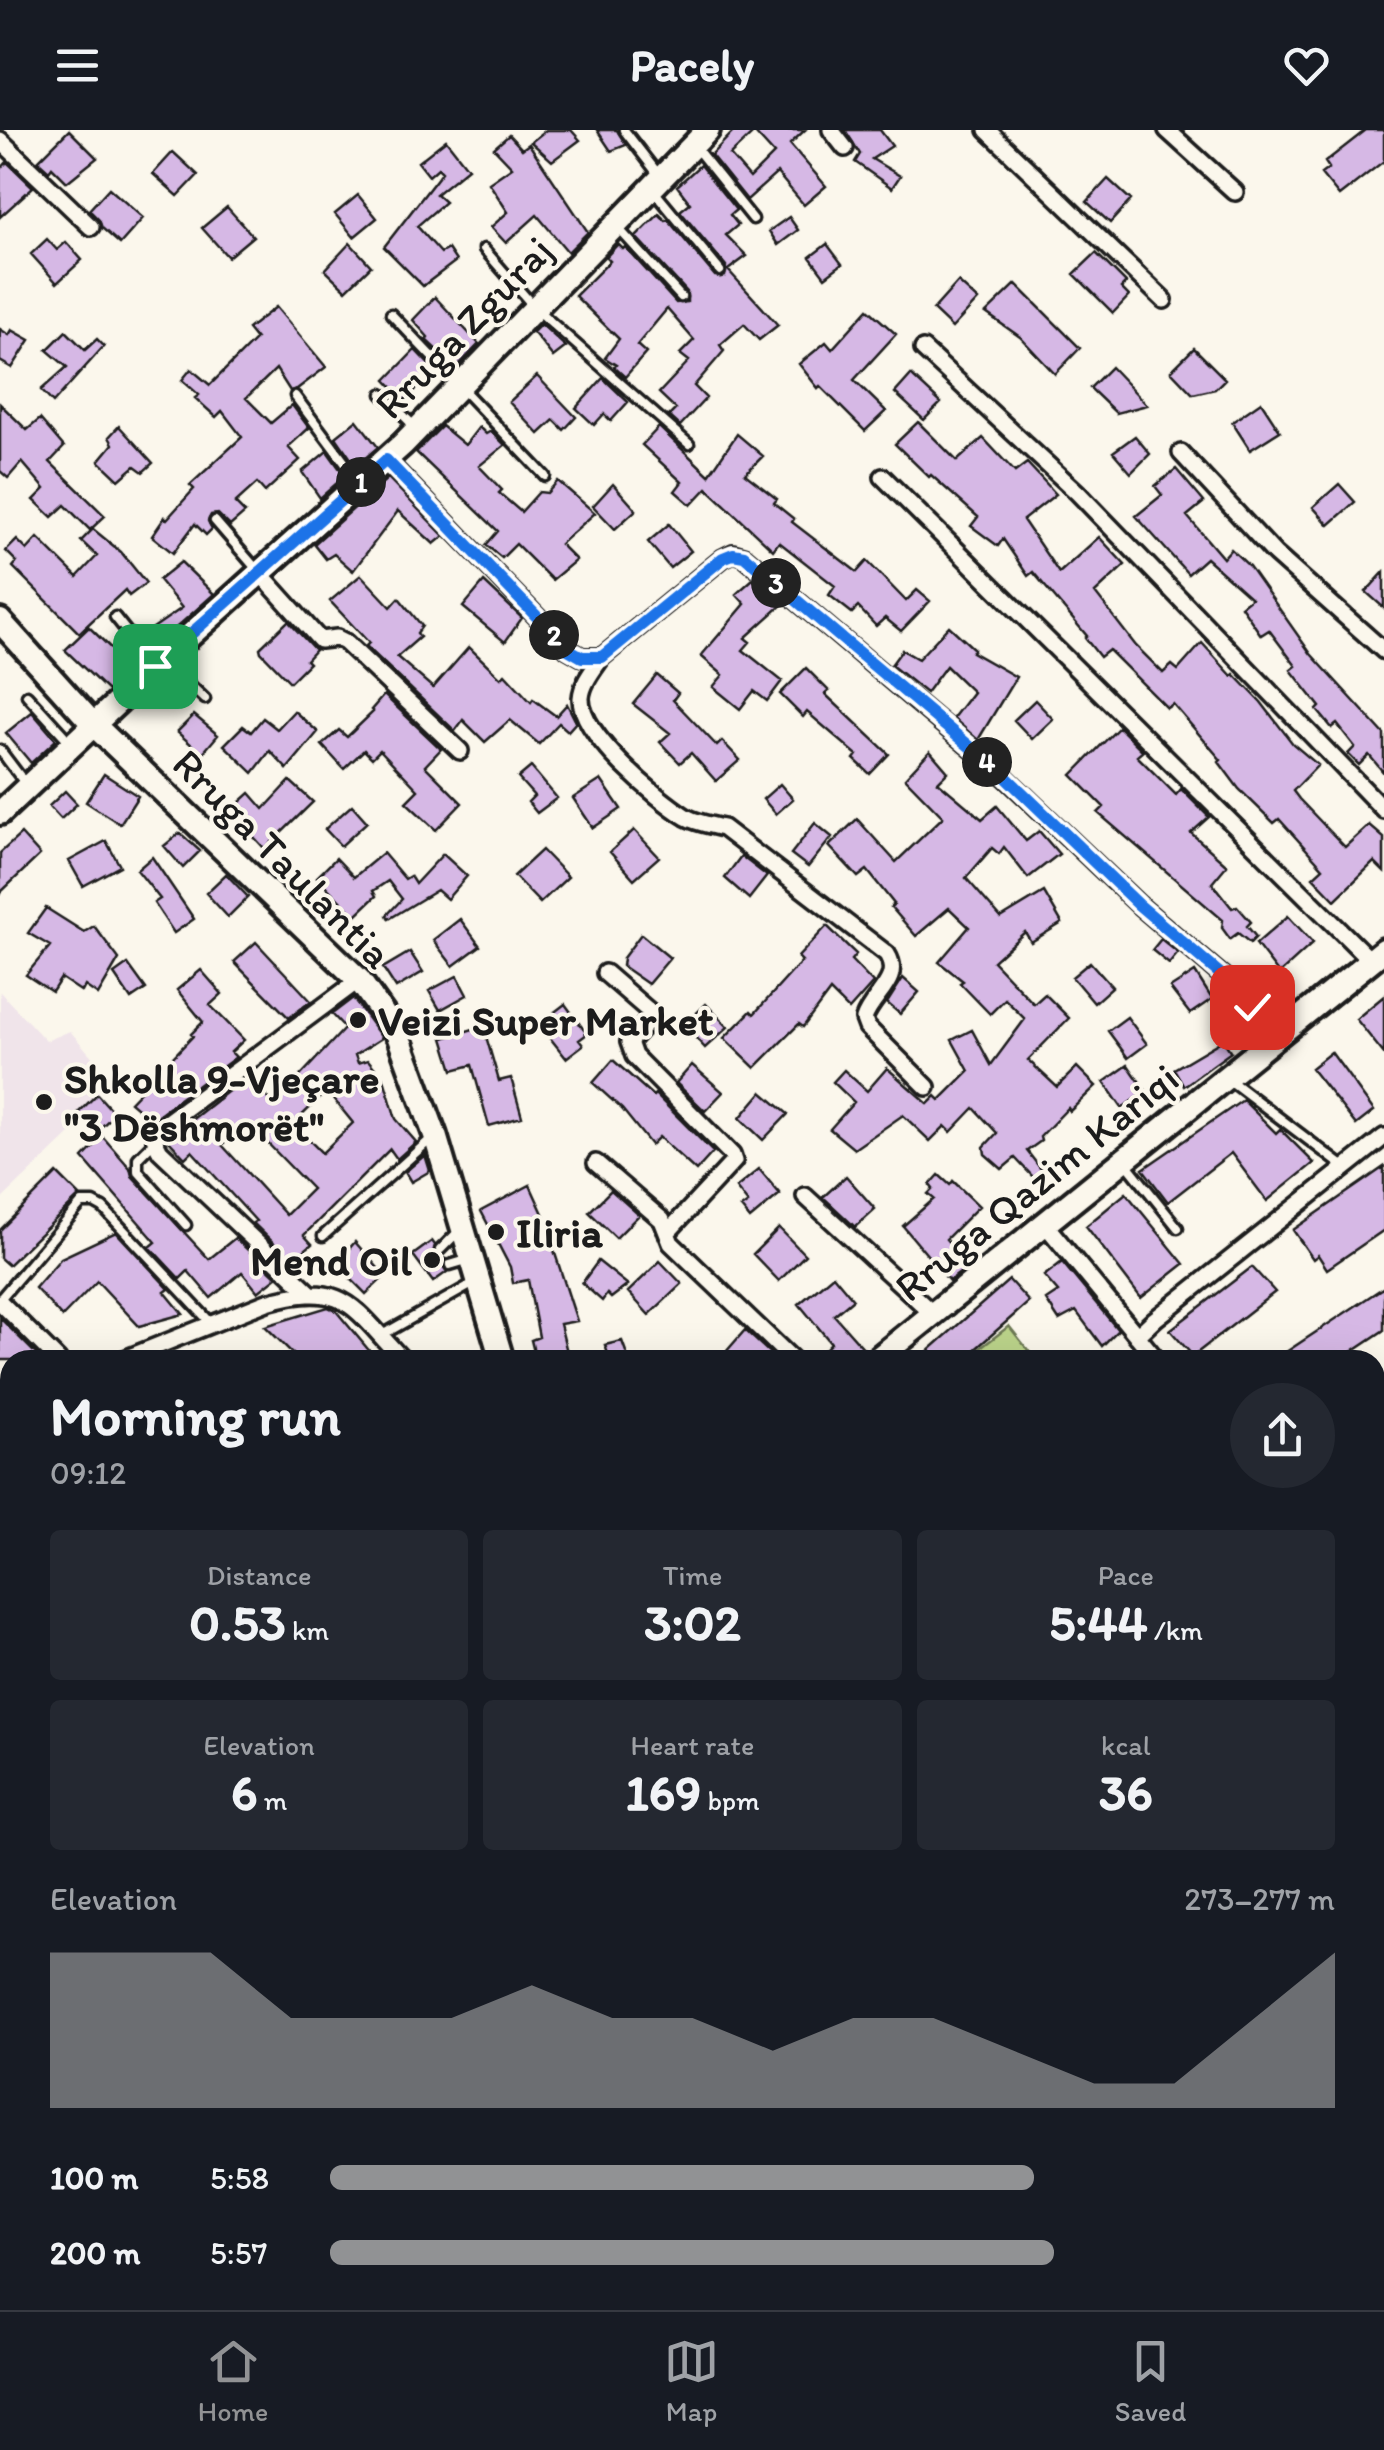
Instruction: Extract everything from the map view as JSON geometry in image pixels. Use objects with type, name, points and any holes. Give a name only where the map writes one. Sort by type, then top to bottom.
[{"type":"street","points":[[831,130],[845,148]]},
{"type":"street","points":[[988,130],[1164,300]]},
{"type":"street","points":[[1167,130],[1235,192]]},
{"type":"street","name":"Rruga Zguraj","points":[[0,813],[159,663],[386,460],[701,135]]},
{"type":"street","points":[[0,140],[91,227]]},
{"type":"street","points":[[923,349],[1078,493],[1384,810]]},
{"type":"street","points":[[1181,452],[1275,554],[1384,651]]},
{"type":"street","points":[[386,460],[568,649],[582,657],[602,657]]},
{"type":"street","points":[[882,477],[1377,955]]},
{"type":"street","points":[[927,1087],[864,1019],[892,977],[894,965],[887,954],[723,828],[691,820],[658,798],[623,767],[583,712],[581,696],[602,657],[723,558],[733,554],[744,556],[1006,777],[1139,905],[1226,979],[1274,1037]]},
{"type":"street","points":[[259,572],[320,640],[337,638],[345,642],[460,751]]},
{"type":"street","name":"Rruga Taulantia","points":[[0,620],[93,724],[358,980],[398,1035],[435,1134],[462,1227],[466,1268],[498,1350]]},
{"type":"street","name":"Rruga Qazim Kariqi","points":[[888,1350],[1377,955]]},
{"type":"street","points":[[605,973],[649,1011],[650,1019],[629,1042],[634,1056],[732,1155],[734,1162],[667,1232]]},
{"type":"street","points":[[311,1294],[160,1151],[155,1131],[358,980]]},
{"type":"street","points":[[1138,1336],[1384,1137]]},
{"type":"street","points":[[596,1163],[662,1220],[671,1242],[783,1350]]},
{"type":"street","points":[[805,1196],[932,1314]]},
{"type":"street","points":[[1044,1223],[1149,1350]]},
{"type":"street","points":[[147,1350],[267,1302],[291,1295],[334,1294],[351,1304],[393,1350]]},
{"type":"street","points":[[0,1300],[48,1350]]},
{"type":"lane","points":[[624,130],[656,183],[720,271]]},
{"type":"lane","points":[[701,135],[753,219]]},
{"type":"lane","points":[[615,225],[681,297]]},
{"type":"lane","points":[[484,249],[534,308],[688,444]]},
{"type":"lane","points":[[391,314],[545,476]]},
{"type":"lane","points":[[382,394],[417,429]]},
{"type":"lane","points":[[295,396],[360,482]]},
{"type":"lane","points":[[214,521],[259,572]]},
{"type":"lane","points":[[115,616],[159,663],[205,700]]},
{"type":"lane","points":[[27,695],[72,744]]},
{"type":"lane","points":[[0,750],[28,786]]},
{"type":"lane","points":[[1224,1076],[1346,1169]]},
{"type":"lane","points":[[322,1236],[435,1134]]},
{"type":"lane","points":[[155,1142],[138,1158],[138,1171],[186,1225]]},
{"type":"lane","points":[[1123,1159],[1178,1228]]},
{"type":"lane","points":[[0,1300],[82,1203],[94,1203],[212,1324]]},
{"type":"lane","points":[[440,1250],[462,1227]]},
{"type":"lane","points":[[380,1336],[466,1268]]},
{"type":"shaded area","name":"Shkolla 9-Vjeçare \"3 Dëshmorët\"","points":[[0,992],[46,1041],[70,1031],[112,1080],[65,1125],[72,1132],[0,1201]]},
{"type":"green space","points":[[1009,1326],[1028,1350],[978,1350]]},
{"type":"building","points":[[69,130],[97,158],[67,182],[52,167],[49,171],[38,161]]},
{"type":"building","points":[[546,130],[571,130],[580,140],[552,161],[531,142]]},
{"type":"building","points":[[597,130],[617,130],[626,145],[611,151]]},
{"type":"building","points":[[735,130],[805,130],[790,144],[826,186],[804,205],[777,173],[747,200],[711,155]],"holes":[[[754,132],[774,154],[750,178],[730,155]]]},
{"type":"building","points":[[845,130],[880,130],[892,146],[872,159],[900,176],[892,188],[855,162],[860,154]]},
{"type":"building","points":[[1366,130],[1384,130],[1384,161],[1339,196],[1321,174],[1329,168],[1325,162]]},
{"type":"building","points":[[509,135],[522,149],[529,144],[588,232],[568,252],[537,215],[506,243],[491,227],[508,212],[489,183],[512,167],[494,148]]},
{"type":"building","points":[[446,140],[468,168],[436,194],[445,202],[417,226],[441,253],[448,249],[456,261],[423,286],[384,247],[442,172],[438,168],[429,176],[418,162]]},
{"type":"building","points":[[173,152],[198,175],[178,196],[153,174]]},
{"type":"building","points":[[7,162],[33,187],[0,217],[0,170]]},
{"type":"building","points":[[700,165],[736,210],[730,215],[738,225],[726,235],[747,256],[728,270],[778,325],[759,340],[744,324],[720,345],[724,351],[694,386],[706,398],[680,426],[669,416],[676,409],[659,393],[689,361],[680,354],[694,340],[667,309],[637,345],[646,353],[625,377],[605,358],[619,339],[575,296],[610,261],[606,257],[618,244],[676,303],[687,302],[687,292],[636,237],[659,214],[715,276],[725,276],[726,266],[680,211],[690,203],[677,186]]},
{"type":"building","points":[[1108,179],[1131,200],[1110,223],[1087,202]]},
{"type":"building","points":[[109,188],[143,218],[120,244],[89,210]]},
{"type":"building","points":[[358,195],[377,218],[354,237],[335,214]]},
{"type":"building","points":[[227,207],[253,236],[228,257],[202,228]]},
{"type":"building","points":[[789,217],[798,230],[778,245],[769,231]]},
{"type":"building","points":[[47,239],[57,250],[66,242],[82,260],[57,283],[31,254]]},
{"type":"building","points":[[350,243],[371,266],[346,290],[325,270]]},
{"type":"building","points":[[827,244],[842,264],[825,277],[810,257]]},
{"type":"building","points":[[1096,253],[1126,283],[1121,288],[1129,296],[1113,313],[1074,274]]},
{"type":"building","points":[[958,282],[978,300],[952,328],[933,310]]},
{"type":"building","points":[[1016,284],[1080,348],[1055,374],[1020,337],[986,313]]},
{"type":"building","points":[[435,297],[479,344],[456,368],[426,340],[428,337],[413,320]]},
{"type":"building","points":[[276,307],[326,367],[290,391],[276,369],[246,398],[271,423],[292,405],[309,428],[288,447],[300,460],[265,492],[257,483],[235,503],[245,513],[230,526],[218,514],[211,515],[208,521],[212,529],[206,535],[195,524],[173,553],[152,536],[194,489],[190,485],[242,437],[222,411],[216,417],[182,380],[191,369],[210,385],[256,339],[248,329]]},
{"type":"building","points":[[868,309],[896,334],[854,380],[886,411],[865,431],[818,388],[799,364],[826,342],[832,349]]},
{"type":"building","points":[[541,324],[566,347],[553,357],[533,332]]},
{"type":"building","points":[[0,329],[9,335],[12,330],[30,340],[12,368],[0,361]]},
{"type":"building","points":[[66,331],[85,350],[97,339],[104,346],[53,403],[41,390],[67,367],[47,350]]},
{"type":"building","points":[[1194,348],[1225,379],[1215,389],[1193,394],[1171,371]]},
{"type":"building","points":[[415,350],[435,371],[405,400],[386,380]]},
{"type":"building","points":[[1111,367],[1147,405],[1116,413],[1090,388]]},
{"type":"building","points":[[911,375],[941,403],[924,420],[895,393]]},
{"type":"building","points":[[537,376],[576,417],[564,430],[554,420],[539,434],[509,402]]},
{"type":"building","points":[[603,378],[628,402],[611,421],[604,414],[594,425],[576,408]]},
{"type":"building","points":[[1261,402],[1280,431],[1250,450],[1232,422]]},
{"type":"building","points":[[0,404],[27,430],[40,419],[64,447],[50,462],[105,516],[90,530],[65,505],[52,517],[34,500],[45,489],[22,462],[8,478],[0,471]]},
{"type":"building","points":[[357,420],[378,447],[356,466],[336,437]]},
{"type":"building","points":[[918,422],[957,461],[983,438],[1015,472],[1027,463],[1056,494],[1023,520],[1059,573],[1099,537],[1125,565],[1095,593],[1136,646],[1163,673],[1172,665],[1178,670],[1202,643],[1261,702],[1293,744],[1318,765],[1293,791],[1299,799],[1345,847],[1369,825],[1384,838],[1384,872],[1374,862],[1335,900],[1313,877],[1323,868],[1279,819],[1274,823],[1239,789],[1221,760],[1173,704],[1167,708],[1109,650],[1100,657],[1033,572],[1028,576],[1003,539],[998,546],[971,526],[978,517],[895,444]]},
{"type":"building","points":[[119,426],[153,463],[143,472],[135,466],[119,480],[99,461],[113,444],[109,437]]},
{"type":"building","points":[[442,426],[465,445],[479,427],[486,434],[491,431],[505,445],[479,466],[502,490],[499,493],[521,512],[539,492],[547,493],[558,481],[595,513],[560,544],[576,560],[552,580],[516,544],[502,558],[486,545],[498,531],[416,452]]},
{"type":"building","points":[[659,427],[709,475],[737,434],[763,456],[745,474],[777,499],[774,503],[794,519],[792,522],[857,572],[867,561],[906,601],[917,590],[930,601],[901,631],[885,618],[876,626],[858,607],[852,613],[829,595],[835,586],[779,542],[773,550],[707,488],[691,505],[675,491],[682,482],[642,445]]},
{"type":"building","points":[[1135,436],[1150,454],[1131,473],[1113,452]]},
{"type":"building","points":[[327,451],[345,476],[320,498],[302,472]]},
{"type":"building","points":[[1176,469],[1204,502],[1187,516],[1223,558],[1231,549],[1249,566],[1311,654],[1384,734],[1384,773],[1369,755],[1359,765],[1348,754],[1355,747],[1337,724],[1332,728],[1317,710],[1320,707],[1291,670],[1296,666],[1269,630],[1261,635],[1241,606],[1251,598],[1206,558],[1188,574],[1136,516],[1162,495],[1155,486]]},
{"type":"building","points":[[388,478],[444,536],[434,544],[398,511],[353,571],[334,554],[326,559],[314,544]]},
{"type":"building","points":[[613,484],[636,510],[615,529],[593,506]]},
{"type":"building","points":[[1339,484],[1355,502],[1329,525],[1313,507]]},
{"type":"building","points":[[669,524],[691,551],[670,568],[648,542]]},
{"type":"building","points":[[93,529],[121,552],[146,583],[129,596],[125,590],[79,633],[13,567],[17,562],[6,551],[17,540],[27,550],[38,538],[77,577],[97,556],[81,541]]},
{"type":"building","points":[[181,562],[214,594],[151,650],[140,637],[182,608],[159,580]]},
{"type":"building","points":[[1384,572],[1384,608],[1366,592]]},
{"type":"building","points":[[361,575],[391,607],[399,598],[422,626],[417,633],[420,637],[397,657],[433,688],[469,647],[501,678],[505,674],[531,702],[533,699],[556,716],[567,704],[576,722],[568,731],[559,723],[539,744],[510,720],[485,742],[463,720],[455,731],[366,646],[369,643],[330,601]]},
{"type":"building","points":[[753,579],[783,604],[745,638],[750,642],[743,650],[782,681],[767,701],[754,691],[740,709],[713,687],[723,675],[701,656],[745,604],[736,594]]},
{"type":"building","points":[[484,582],[522,618],[505,642],[463,607]]},
{"type":"building","points":[[288,621],[315,650],[306,660],[309,663],[290,682],[260,648]]},
{"type":"building","points":[[949,626],[974,649],[972,652],[1016,677],[978,740],[953,718],[973,692],[946,666],[926,693],[891,665],[902,650],[918,659]]},
{"type":"building","points":[[89,627],[122,659],[112,674],[118,681],[108,691],[65,650]]},
{"type":"building","points":[[806,668],[829,691],[825,694],[889,754],[870,774],[854,759],[857,755],[807,712],[803,717],[780,694]]},
{"type":"building","points":[[657,675],[678,693],[673,700],[717,746],[722,741],[740,760],[716,781],[691,753],[680,763],[660,742],[670,733],[633,704]]},
{"type":"building","points":[[384,695],[441,749],[425,766],[462,803],[436,830],[406,802],[418,790],[380,750],[372,758],[364,750],[344,769],[322,745],[339,730],[347,737]]},
{"type":"building","points":[[1035,700],[1053,719],[1032,739],[1014,720]]},
{"type":"building","points":[[294,711],[318,732],[287,769],[270,751],[253,773],[224,745],[243,726],[251,732],[263,718],[277,729]]},
{"type":"building","points":[[32,712],[56,740],[31,763],[6,733]]},
{"type":"building","points":[[194,715],[218,735],[202,754],[177,732]]},
{"type":"building","points":[[1119,727],[1143,751],[1137,756],[1176,795],[1181,789],[1209,817],[1191,833],[1227,865],[1212,883],[1232,908],[1237,906],[1251,922],[1247,926],[1256,937],[1250,943],[1238,933],[1230,939],[1222,928],[1223,920],[1098,813],[1104,807],[1072,775]]},
{"type":"building","points":[[930,751],[948,772],[938,782],[982,819],[997,806],[1026,841],[1039,831],[1059,854],[1028,878],[1004,847],[999,854],[992,848],[966,878],[1001,918],[1044,892],[1062,923],[1031,942],[1025,932],[993,961],[1034,1004],[1045,994],[1069,1018],[1028,1060],[1057,1087],[1077,1067],[1096,1086],[1070,1111],[1068,1108],[1040,1137],[1041,1141],[1027,1151],[1044,1173],[1036,1180],[1015,1158],[1002,1169],[985,1154],[984,1147],[997,1133],[974,1108],[951,1132],[945,1126],[930,1141],[903,1115],[854,1149],[830,1129],[854,1102],[833,1082],[844,1070],[867,1091],[887,1068],[928,1104],[936,1096],[940,1100],[969,1071],[952,1040],[972,1030],[991,1065],[1025,1019],[1005,999],[990,1014],[960,983],[963,981],[939,962],[969,927],[949,908],[916,936],[867,870],[858,877],[829,846],[857,819],[896,862],[943,817],[905,778]]},
{"type":"building","points":[[531,767],[557,798],[537,813],[528,802],[534,796],[518,778]]},
{"type":"building","points":[[104,774],[138,796],[120,824],[86,802]]},
{"type":"building","points":[[601,780],[621,809],[593,828],[573,798]]},
{"type":"building","points":[[290,781],[313,802],[265,849],[230,811],[250,793],[264,809]]},
{"type":"building","points":[[780,784],[793,799],[776,814],[763,799]]},
{"type":"building","points":[[65,791],[77,804],[61,819],[49,806]]},
{"type":"building","points":[[352,805],[367,822],[341,846],[325,829]]},
{"type":"building","points":[[815,823],[832,837],[808,867],[791,854]]},
{"type":"building","points":[[634,830],[659,857],[634,879],[610,852]]},
{"type":"building","points":[[180,833],[200,851],[183,868],[164,846]]},
{"type":"building","points":[[21,834],[40,855],[0,893],[0,853]]},
{"type":"building","points":[[106,841],[120,866],[83,886],[69,861]]},
{"type":"building","points":[[542,850],[568,877],[540,903],[514,876]]},
{"type":"building","points":[[383,853],[405,879],[410,876],[415,884],[443,854],[467,876],[447,899],[437,890],[389,919],[387,915],[402,899],[388,881],[373,891],[376,896],[355,916],[317,877],[336,858],[354,877]]},
{"type":"building","points":[[741,856],[767,876],[749,899],[725,878]]},
{"type":"building","points":[[152,857],[194,919],[174,933],[154,903],[160,899],[137,870]]},
{"type":"building","points":[[226,874],[248,897],[228,917],[206,893]]},
{"type":"building","points":[[46,908],[84,932],[94,926],[119,959],[98,995],[85,986],[82,992],[61,978],[52,992],[26,975],[50,946],[28,933]]},
{"type":"building","points":[[1288,916],[1313,943],[1279,974],[1256,944]]},
{"type":"building","points":[[460,919],[480,946],[453,966],[433,940]]},
{"type":"building","points":[[827,926],[856,954],[851,960],[873,983],[849,1010],[830,991],[803,1027],[799,1024],[755,1068],[724,1038],[751,1011],[754,1014],[802,961],[798,957]]},
{"type":"building","points":[[641,934],[670,958],[648,984],[622,966],[623,958]]},
{"type":"building","points":[[1161,939],[1178,953],[1169,964],[1152,950]]},
{"type":"building","points":[[256,942],[311,1001],[289,1018],[234,962]]},
{"type":"building","points":[[410,952],[423,972],[396,988],[383,968]]},
{"type":"building","points":[[1090,962],[1112,987],[1094,1003],[1072,977]]},
{"type":"building","points":[[128,964],[146,989],[131,999],[114,974]]},
{"type":"building","points":[[201,970],[222,994],[210,1005],[244,1040],[231,1052],[236,1057],[151,1120],[130,1102],[203,1022],[177,990]]},
{"type":"building","points":[[1195,972],[1212,999],[1190,1014],[1170,988]]},
{"type":"building","points":[[457,976],[467,995],[440,1010],[429,991]]},
{"type":"building","points":[[903,978],[919,992],[900,1014],[887,1003]]},
{"type":"building","points":[[1384,996],[1384,1054],[1356,1019]]},
{"type":"building","points":[[353,998],[382,1038],[355,1055],[358,1063],[368,1060],[384,1079],[396,1119],[416,1142],[397,1159],[390,1149],[304,1235],[312,1244],[292,1261],[253,1223],[256,1221],[192,1151],[185,1158],[167,1139],[249,1075],[273,1105],[345,1028],[332,1014]],"holes":[[[327,1091],[353,1123],[322,1153],[293,1124]],[[249,1124],[312,1189],[286,1215],[222,1145]]]},
{"type":"building","points":[[565,1004],[587,1034],[579,1040],[583,1045],[566,1058],[539,1024]]},
{"type":"building","points":[[706,1004],[728,1027],[705,1048],[684,1025]]},
{"type":"building","points":[[1127,1017],[1147,1044],[1128,1058],[1108,1031]]},
{"type":"building","points":[[483,1026],[499,1081],[511,1078],[522,1117],[489,1126],[472,1065],[453,1070],[443,1038]]},
{"type":"building","points":[[1223,1040],[1231,1052],[1184,1086],[1174,1069]]},
{"type":"building","points":[[1331,1052],[1374,1111],[1356,1125],[1311,1068]]},
{"type":"building","points":[[613,1060],[655,1094],[713,1152],[696,1171],[659,1137],[651,1145],[622,1109],[593,1083]]},
{"type":"building","points":[[692,1065],[723,1092],[705,1111],[676,1083]]},
{"type":"building","points":[[1128,1065],[1146,1091],[1122,1108],[1104,1082]]},
{"type":"building","points":[[762,1092],[788,1114],[763,1140],[740,1118]]},
{"type":"building","points":[[97,1094],[115,1114],[96,1132],[78,1113]]},
{"type":"building","points":[[1243,1100],[1314,1163],[1267,1201],[1231,1153],[1168,1202],[1143,1169]]},
{"type":"building","points":[[103,1137],[130,1168],[132,1176],[209,1259],[235,1238],[277,1277],[258,1292],[242,1272],[211,1298],[188,1271],[180,1279],[150,1247],[156,1242],[83,1158]]},
{"type":"building","points":[[425,1155],[430,1171],[411,1182],[405,1172]]},
{"type":"building","points":[[1384,1167],[1384,1230],[1327,1269],[1318,1255],[1313,1259],[1293,1230]]},
{"type":"building","points":[[759,1169],[780,1194],[750,1219],[741,1208],[748,1203],[736,1188]]},
{"type":"building","points":[[57,1173],[80,1196],[8,1265],[0,1258],[0,1230]]},
{"type":"building","points":[[939,1175],[950,1185],[953,1181],[979,1206],[946,1239],[969,1266],[949,1281],[903,1226],[934,1199],[928,1194]]},
{"type":"building","points":[[846,1176],[875,1209],[855,1227],[823,1197]]},
{"type":"building","points":[[530,1185],[555,1240],[551,1241],[577,1321],[560,1324],[566,1350],[534,1350],[531,1340],[539,1337],[528,1280],[513,1283],[510,1267],[481,1211]]},
{"type":"building","points":[[611,1190],[639,1215],[616,1238],[589,1212]]},
{"type":"building","points":[[1126,1193],[1184,1264],[1141,1298],[1086,1226]]},
{"type":"building","points":[[779,1228],[805,1255],[779,1281],[753,1254]]},
{"type":"building","points":[[116,1232],[169,1289],[165,1292],[183,1314],[139,1326],[97,1281],[62,1317],[35,1288],[61,1258]]},
{"type":"building","name":"Mend Oil","points":[[432,1241],[434,1255],[446,1259],[443,1266],[447,1272],[433,1282],[413,1255]]},
{"type":"building","points":[[355,1242],[385,1276],[366,1294],[336,1264]]},
{"type":"building","points":[[598,1261],[628,1285],[611,1298],[607,1294],[602,1301],[582,1283]]},
{"type":"building","points":[[660,1261],[682,1284],[649,1315],[628,1292]]},
{"type":"building","points":[[1062,1262],[1118,1330],[1102,1346],[1076,1311],[1059,1320],[1046,1300],[1058,1292],[1044,1276]]},
{"type":"building","points":[[1252,1267],[1275,1292],[1201,1350],[1188,1350],[1170,1330]]},
{"type":"building","points":[[833,1275],[853,1299],[834,1315],[865,1350],[824,1350],[831,1343],[799,1304]]},
{"type":"building","points":[[1009,1280],[1029,1302],[974,1350],[929,1350]]},
{"type":"building","points":[[1384,1287],[1384,1330],[1354,1350],[1289,1350]]},
{"type":"building","points":[[328,1307],[336,1311],[369,1350],[289,1350],[265,1326]]},
{"type":"building","points":[[0,1318],[32,1350],[0,1350]]},
{"type":"building","points":[[745,1330],[766,1350],[728,1350]]},
{"type":"building","points":[[622,1341],[625,1350],[607,1350],[605,1345]]},
{"type":"place","name":"Veizi Super Market","points":[[358,1020]]},
{"type":"place","name":"Shkolla 9-Vjeçare \"3 Dëshmorët\"","points":[[44,1102]]},
{"type":"place","name":"Iliria","points":[[496,1232]]},
{"type":"place","name":"Mend Oil","points":[[432,1260]]},
{"type":"route","points":[[155,666],[386,460],[568,649],[582,657],[602,657],[723,558],[733,554],[744,556],[1006,777],[1252,1007]]}]
